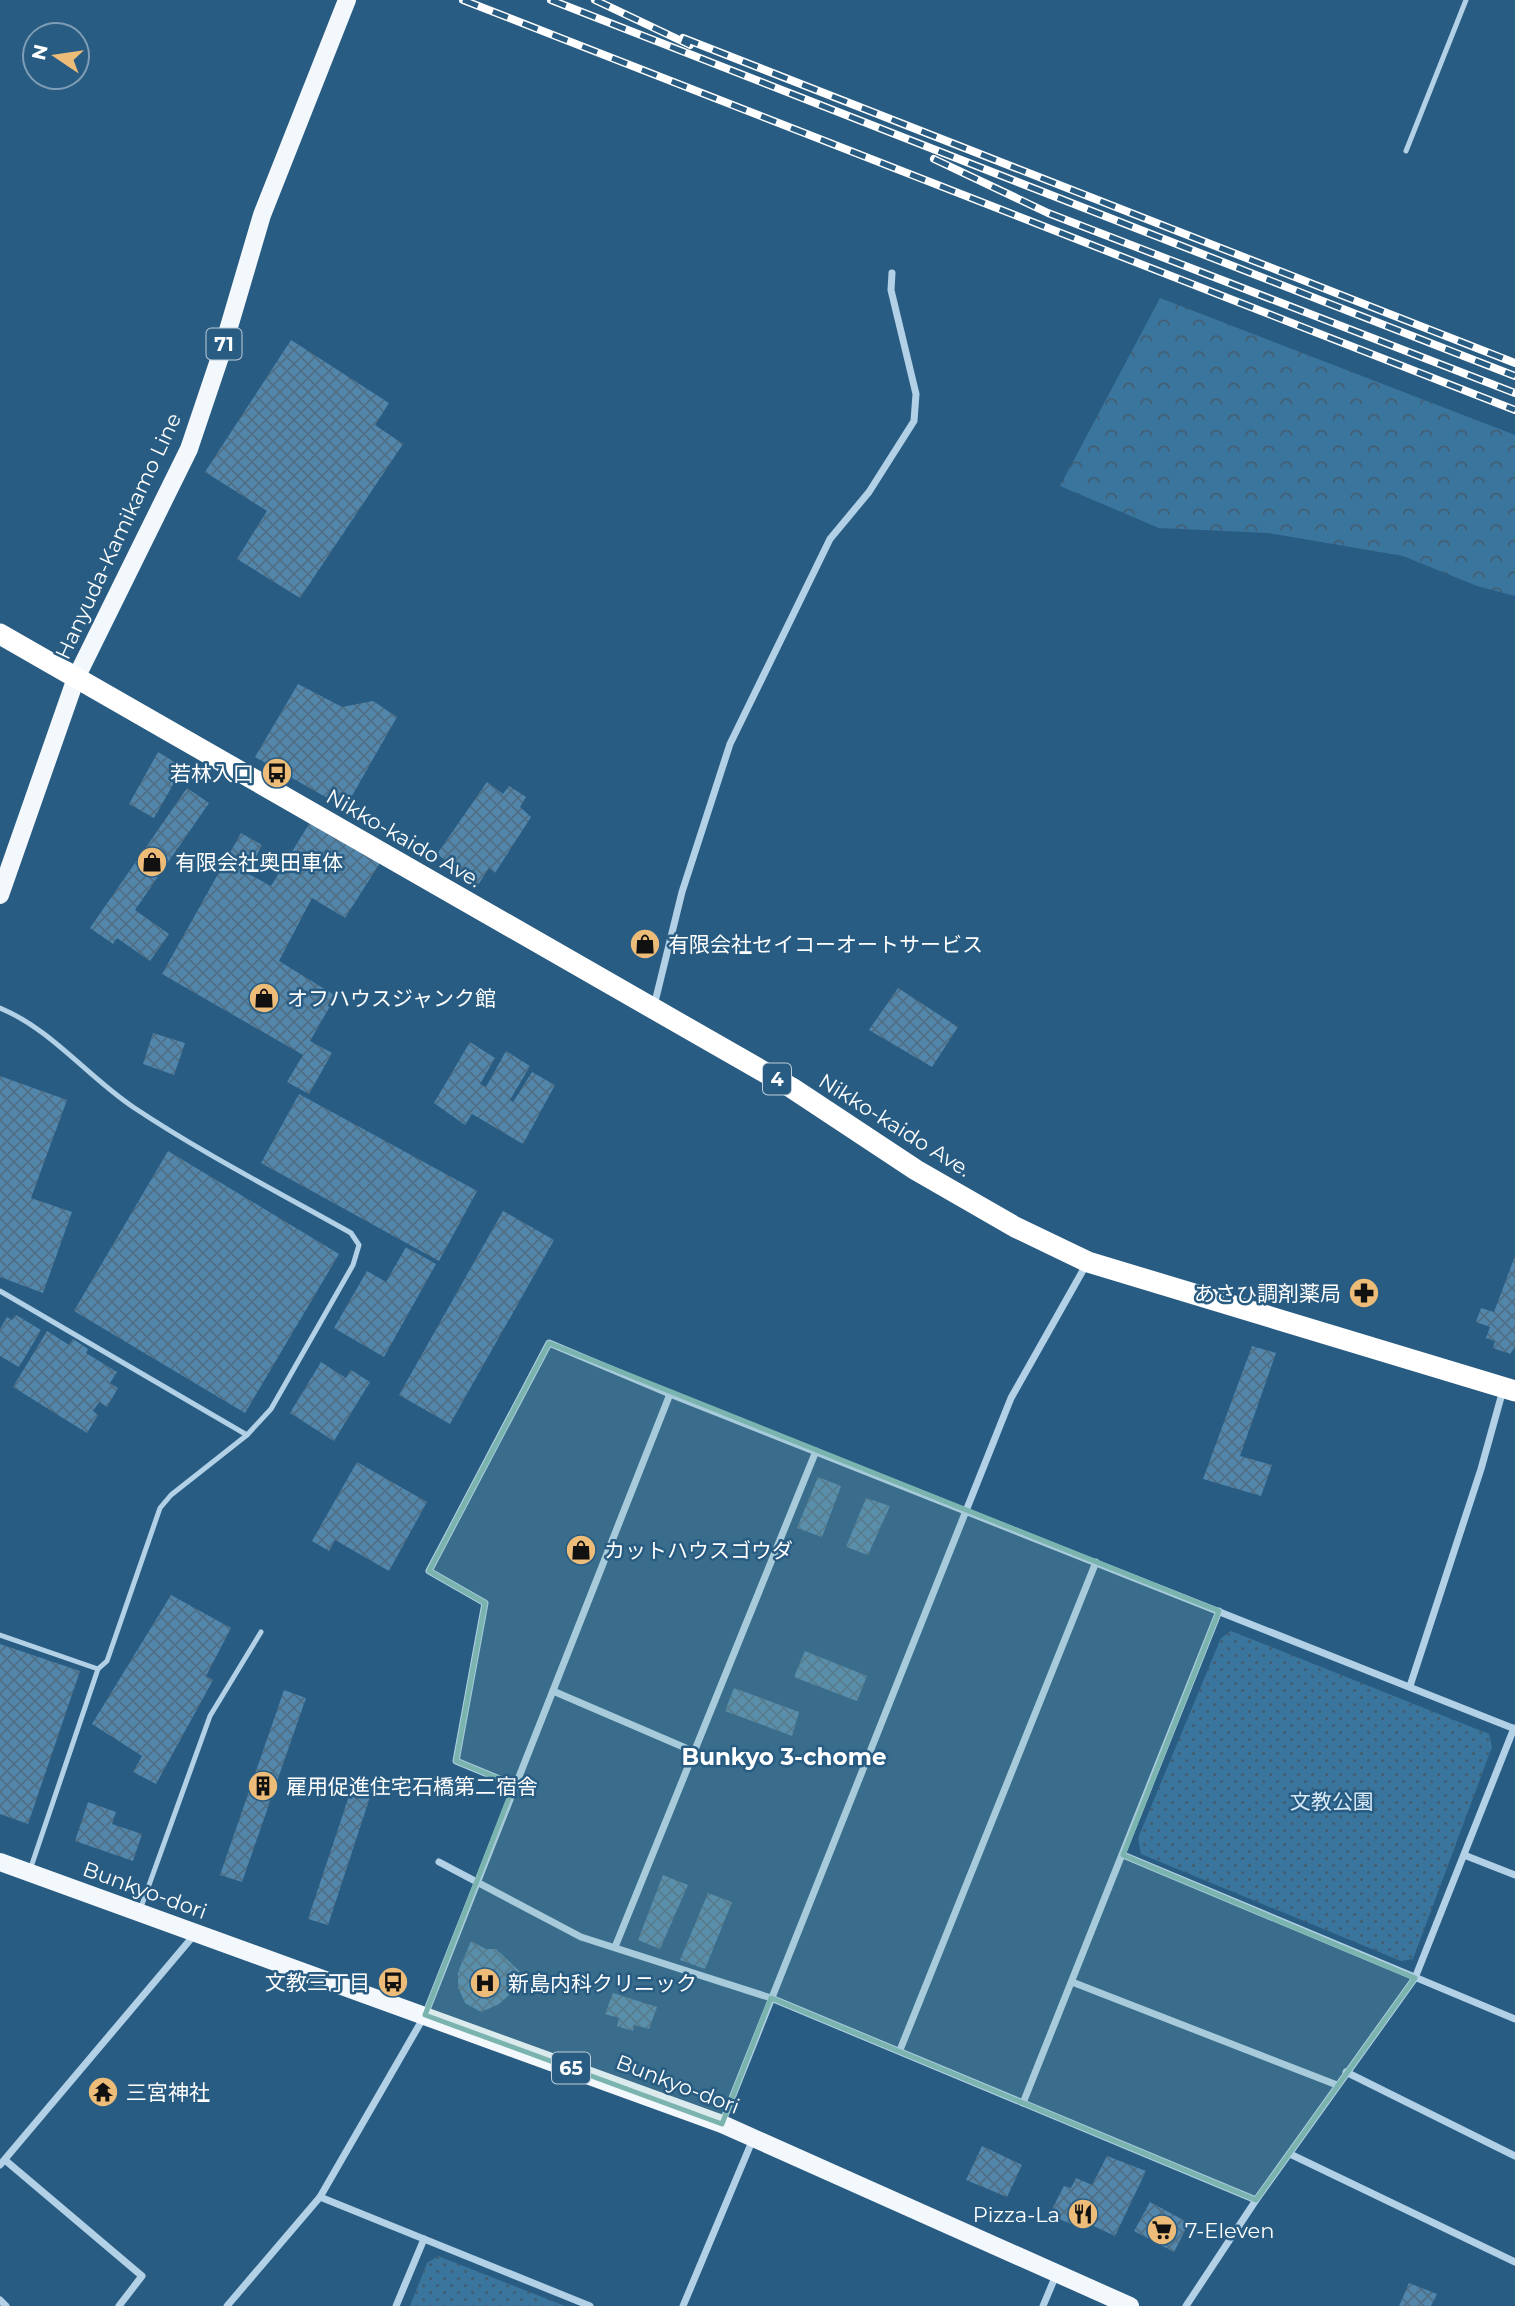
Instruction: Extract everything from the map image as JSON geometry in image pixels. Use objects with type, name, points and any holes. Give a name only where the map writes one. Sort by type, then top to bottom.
[{"type":"highway","name":"Nikko-kaido Ave.","points":[[0,634],[792,1088],[916,1170],[1015,1227],[1088,1262],[1509,1390]]},
{"type":"main road","name":"Hanyuda-Kamikamo Line","points":[[0,895],[76,678],[189,449],[221,354],[262,215],[347,0]]},
{"type":"main road","name":"Bunkyo-dori","points":[[0,1862],[722,2124],[1130,2306]]},
{"type":"street","points":[[653,1010],[682,892],[730,744],[830,539],[869,492],[914,421],[916,394],[891,290],[892,273]]},
{"type":"street","points":[[722,2124],[1012,1398],[1088,1262]]},
{"type":"street","points":[[514,1785],[456,1761],[485,1603],[429,1571],[549,1343],[670,1394],[1514,1729],[1415,1978],[1256,2200],[1186,2306]]},
{"type":"street","points":[[1409,1686],[1509,1390]]},
{"type":"street","points":[[227,2306],[320,2197],[425,2015],[670,1394]]},
{"type":"street","points":[[615,1947],[816,1451]]},
{"type":"street","points":[[900,2050],[1096,1562]]},
{"type":"street","points":[[1023,2103],[1219,1611]]},
{"type":"street","points":[[553,1691],[695,1752]]},
{"type":"street","points":[[1464,1854],[1515,1875]]},
{"type":"street","points":[[1123,1855],[1515,2019]]},
{"type":"street","points":[[439,1861],[581,1937],[771,1998],[1256,2200]]},
{"type":"street","points":[[119,2306],[142,2276],[2,2163],[195,1933]]},
{"type":"street","points":[[1072,1982],[1337,2085]]},
{"type":"street","points":[[1346,2072],[1515,2156]]},
{"type":"street","points":[[683,2306],[754,2138]]},
{"type":"street","points":[[1290,2154],[1515,2262]]},
{"type":"street","points":[[320,2197],[590,2306]]},
{"type":"street","points":[[396,2306],[424,2239]]},
{"type":"street","points":[[1043,2306],[1057,2274]]},
{"type":"street","points":[[0,2300],[6,2306]]},
{"type":"lane","points":[[1406,151],[1466,0]]},
{"type":"lane","points":[[0,1008],[15,1014],[46,1037],[131,1106],[351,1233],[359,1245],[353,1265],[271,1409],[247,1435],[171,1495],[160,1508],[107,1661],[98,1669],[30,1872]]},
{"type":"lane","points":[[0,1291],[247,1435]]},
{"type":"lane","points":[[139,1913],[210,1716],[261,1632]]},
{"type":"lane","points":[[0,1634],[98,1669]]},
{"type":"highlighted area","points":[[549,1343],[1219,1611],[1123,1855],[1415,1978],[1256,2200],[771,1998],[722,2124],[425,2015],[514,1785],[456,1761],[485,1603],[429,1571]]},
{"type":"green space","points":[[1160,298],[1515,435],[1515,596],[1477,586],[1403,556],[1269,533],[1159,528],[1060,486]]},
{"type":"green space","name":"文教公園","points":[[1231,1631],[1489,1734],[1492,1747],[1413,1959],[1401,1961],[1141,1854],[1138,1838],[1221,1638]]},
{"type":"green space","points":[[438,2256],[565,2306],[410,2306],[427,2263]]},
{"type":"building","points":[[291,340],[389,403],[375,425],[403,444],[300,598],[237,559],[267,511],[205,472]]},
{"type":"building","points":[[298,684],[342,707],[373,701],[397,717],[345,808],[255,757]]},
{"type":"building","points":[[158,752],[183,767],[154,818],[129,804]]},
{"type":"building","points":[[487,782],[503,794],[509,786],[526,797],[520,807],[531,817],[495,873],[489,868],[478,885],[437,854]]},
{"type":"building","points":[[187,788],[209,803],[135,910],[169,934],[150,961],[117,938],[113,944],[90,928]]},
{"type":"building","points":[[312,819],[385,855],[345,918],[312,898],[279,961],[336,996],[310,1041],[332,1053],[309,1094],[287,1082],[303,1055],[162,974],[241,833],[262,845],[247,873],[271,886]]},
{"type":"building","points":[[898,988],[958,1027],[932,1067],[869,1030]]},
{"type":"building","points":[[153,1033],[185,1043],[174,1075],[143,1064]]},
{"type":"building","points":[[470,1042],[495,1058],[480,1084],[486,1087],[506,1051],[530,1066],[510,1100],[513,1102],[532,1072],[555,1085],[523,1144],[472,1114],[465,1125],[434,1103]]},
{"type":"building","points":[[0,1076],[67,1100],[31,1198],[72,1212],[43,1293],[0,1277]]},
{"type":"building","points":[[299,1094],[477,1191],[439,1261],[261,1163]]},
{"type":"building","points":[[168,1151],[339,1254],[245,1413],[74,1311]]},
{"type":"building","points":[[503,1211],[554,1240],[450,1424],[399,1395]]},
{"type":"building","points":[[406,1247],[436,1264],[384,1357],[334,1328],[367,1271],[386,1282]]},
{"type":"building","points":[[1515,1256],[1515,1347],[1510,1354],[1493,1348],[1495,1341],[1486,1338],[1490,1327],[1476,1322],[1481,1308],[1494,1312]]},
{"type":"building","points":[[16,1315],[41,1330],[19,1367],[0,1356],[0,1329],[7,1317],[12,1320]]},
{"type":"building","points":[[47,1331],[69,1345],[73,1339],[88,1349],[86,1353],[117,1372],[110,1383],[118,1388],[107,1407],[99,1402],[93,1411],[98,1415],[87,1433],[13,1387]]},
{"type":"building","points":[[1252,1346],[1276,1353],[1240,1456],[1272,1465],[1261,1496],[1203,1479]]},
{"type":"building","points":[[321,1362],[346,1378],[351,1370],[370,1382],[334,1441],[290,1413]]},
{"type":"building","points":[[357,1462],[427,1502],[389,1571],[335,1540],[329,1551],[312,1541]]},
{"type":"building","points":[[818,1477],[841,1486],[822,1537],[797,1528]]},
{"type":"building","points":[[866,1498],[890,1506],[868,1555],[846,1547]]},
{"type":"building","points":[[171,1595],[231,1628],[206,1676],[213,1680],[156,1784],[133,1772],[142,1756],[92,1724]]},
{"type":"building","points":[[0,1644],[80,1671],[28,1824],[0,1814]]},
{"type":"building","points":[[805,1651],[867,1676],[857,1701],[794,1677]]},
{"type":"building","points":[[734,1688],[799,1712],[792,1736],[725,1711]]},
{"type":"building","name":"雇用促進住宅石橋第二宿舎","points":[[284,1690],[306,1698],[242,1882],[220,1875]]},
{"type":"building","name":"雇用促進住宅石橋第二宿舎","points":[[355,1778],[374,1785],[328,1925],[308,1919]]},
{"type":"building","points":[[88,1802],[116,1812],[112,1824],[142,1834],[133,1861],[75,1841]]},
{"type":"building","points":[[663,1875],[688,1885],[660,1949],[638,1940]]},
{"type":"building","points":[[708,1893],[732,1902],[705,1969],[680,1960]]},
{"type":"building","points":[[471,1941],[486,1949],[496,1949],[530,1981],[513,1977],[509,1995],[499,2004],[481,2012],[465,2003],[458,1987],[458,1972]]},
{"type":"building","points":[[613,1993],[657,2007],[649,2029],[634,2025],[633,2031],[617,2026],[619,2018],[605,2014]]},
{"type":"building","points":[[982,2146],[1022,2165],[1007,2197],[966,2180]]},
{"type":"building","points":[[1107,2156],[1146,2171],[1115,2236],[1085,2222],[1081,2228],[1049,2215],[1064,2186],[1071,2188],[1076,2178],[1092,2185]]},
{"type":"building","points":[[1150,2202],[1189,2223],[1174,2252],[1134,2231]]},
{"type":"building","points":[[1409,2283],[1437,2294],[1431,2306],[1399,2306]]},
{"type":"railway","points":[[463,0],[1515,410]]},
{"type":"railway","points":[[551,0],[1515,376]]},
{"type":"railway","points":[[595,0],[690,45]]},
{"type":"railway","points":[[683,38],[1515,363]]},
{"type":"railway","points":[[934,159],[1048,213],[1515,393]]},
{"type":"place","name":"若林入口","points":[[277,773]]},
{"type":"place","name":"有限会社奥田車体","points":[[152,862]]},
{"type":"place","name":"有限会社セイコーオートサービス","points":[[645,944]]},
{"type":"place","name":"オフハウスジャンク館","points":[[264,998]]},
{"type":"place","name":"あさひ調剤薬局","points":[[1364,1293]]},
{"type":"place","name":"カットハウスゴウダ","points":[[581,1550]]},
{"type":"place","name":"雇用促進住宅石橋第二宿舎","points":[[263,1786]]},
{"type":"place","name":"文教三丁目","points":[[393,1982]]},
{"type":"place","name":"新島内科クリニック","points":[[485,1983]]},
{"type":"place","name":"三宮神社","points":[[103,2092]]},
{"type":"place","name":"Pizza-La","points":[[1083,2214]]},
{"type":"place","name":"7-Eleven","points":[[1162,2230]]},
{"type":"district","name":"Bunkyo 3-chome","points":[[784,1757]]}]
